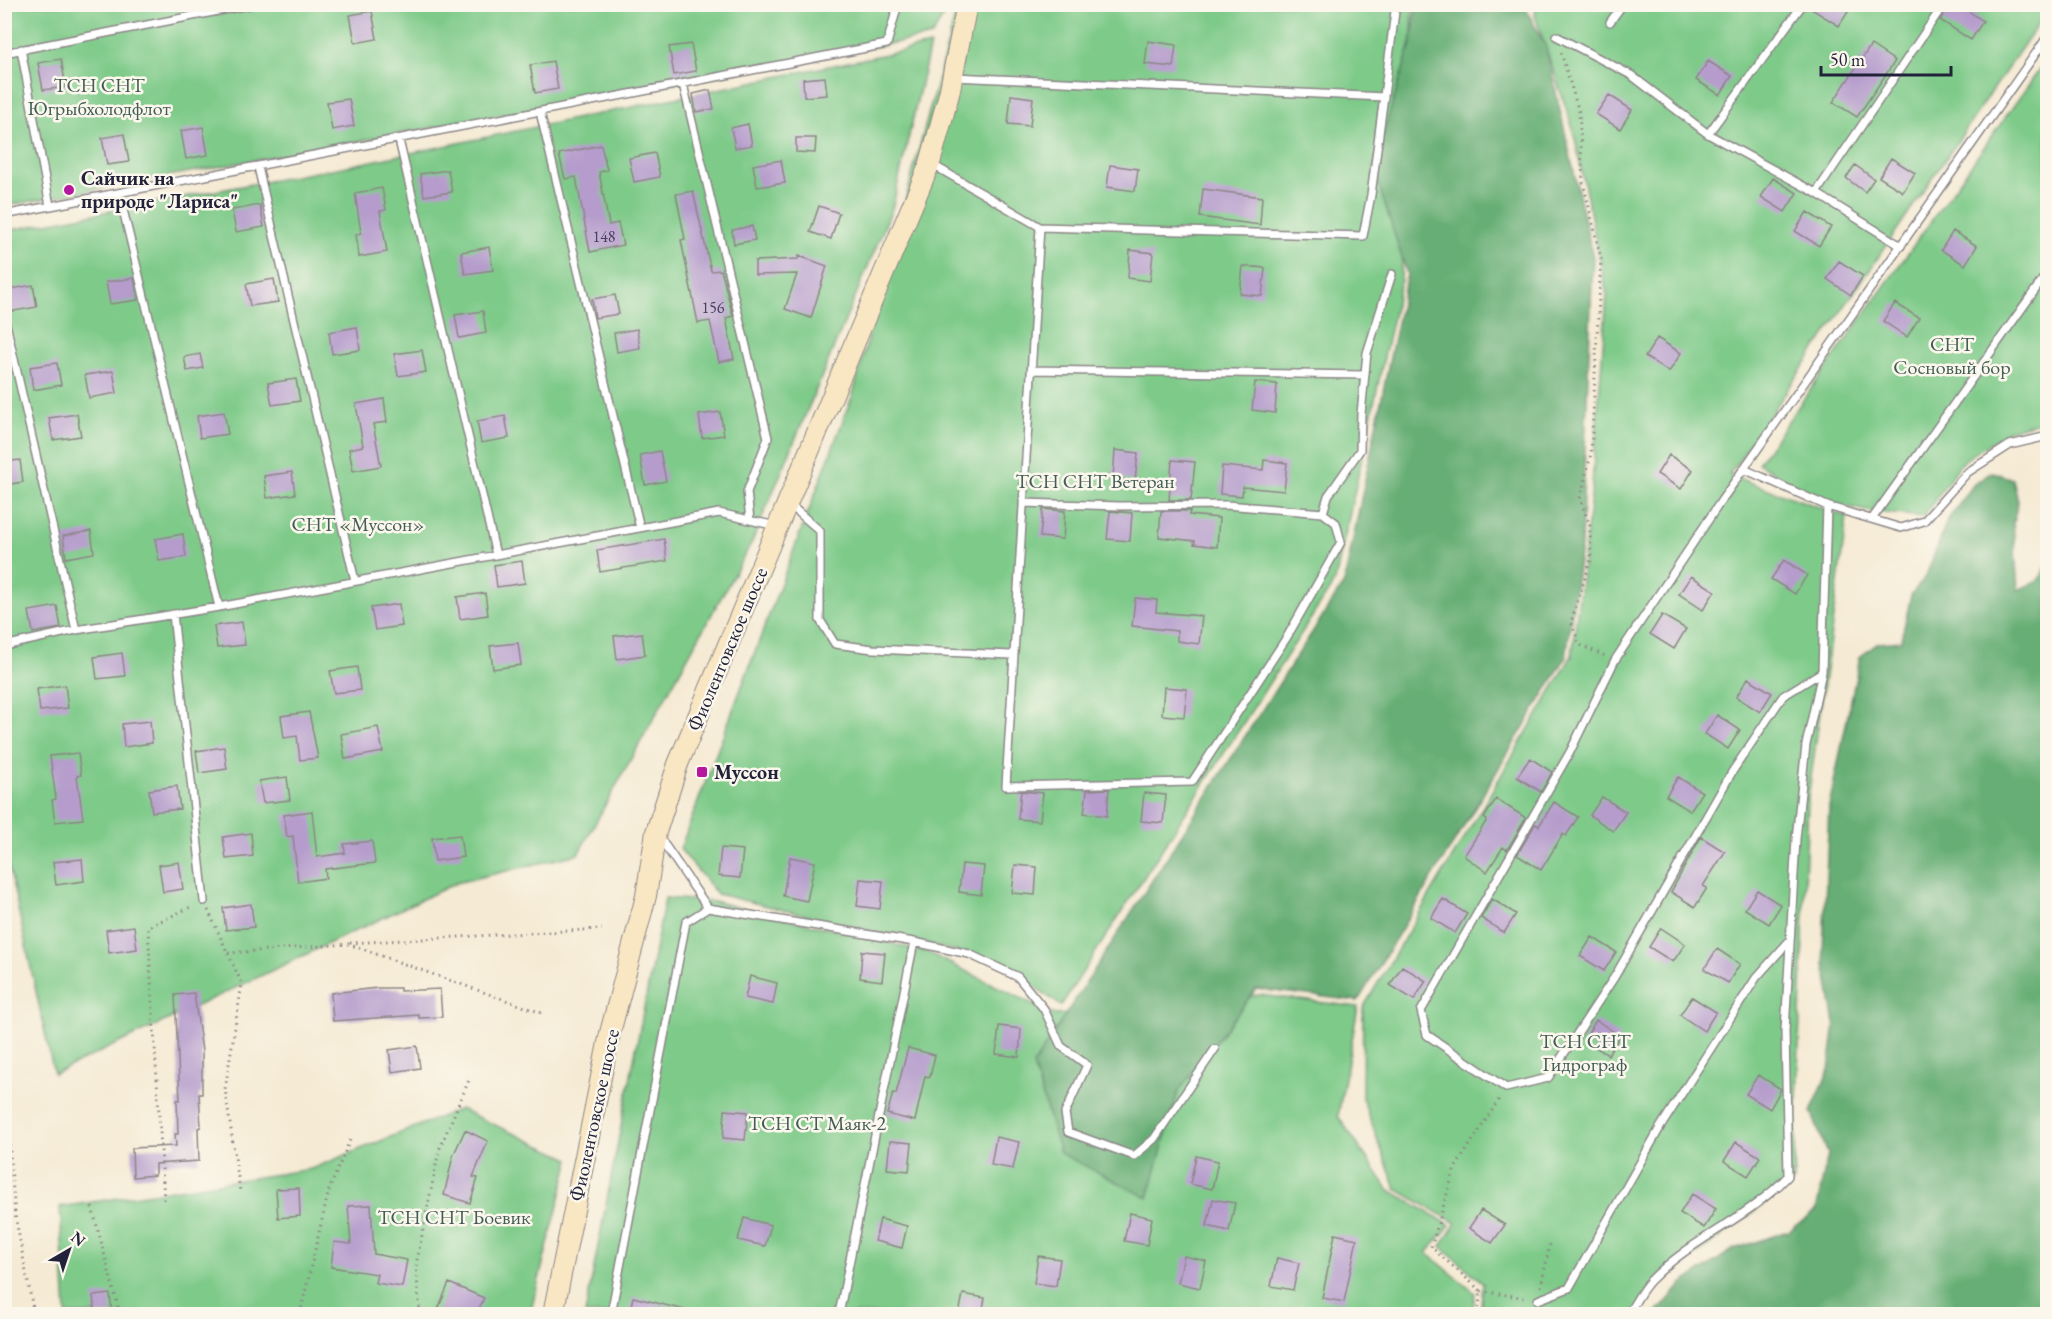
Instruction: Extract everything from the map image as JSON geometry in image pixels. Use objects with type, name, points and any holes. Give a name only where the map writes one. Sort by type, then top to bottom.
[{"type":"main road","name":"Фиолентовское шоссе","points":[[553,1314],[610,1033],[646,896],[656,832],[678,764],[930,164],[967,4]]},
{"type":"lane","points":[[4,53],[255,4]]},
{"type":"lane","points":[[4,215],[887,44],[898,4]]},
{"type":"lane","points":[[930,164],[1041,227],[1363,236],[1396,4]]},
{"type":"lane","points":[[1611,22],[1623,4]]},
{"type":"lane","points":[[1708,134],[1803,4]]},
{"type":"lane","points":[[1816,193],[1944,4]]},
{"type":"lane","points":[[1556,36],[1631,75],[1708,134],[1816,193],[1901,246]]},
{"type":"lane","points":[[1822,672],[1784,696],[1738,762],[1615,976],[1548,1078],[1506,1088],[1427,1035],[1421,1011],[1570,752],[1615,660],[1743,469],[2048,36]]},
{"type":"lane","points":[[21,50],[50,206]]},
{"type":"lane","points":[[952,76],[1384,97]]},
{"type":"lane","points":[[683,84],[768,438],[747,492],[750,520]]},
{"type":"lane","points":[[540,112],[640,528]]},
{"type":"lane","points":[[399,140],[496,555]]},
{"type":"lane","points":[[258,167],[355,581]]},
{"type":"lane","points":[[119,193],[219,607]]},
{"type":"lane","points":[[1023,503],[1226,505],[1323,513],[1336,523],[1341,542],[1287,637],[1192,782],[1006,786],[1012,655],[1041,227]]},
{"type":"lane","points":[[1872,519],[2048,272]]},
{"type":"lane","points":[[1323,513],[1328,496],[1360,450],[1367,353],[1392,274]]},
{"type":"lane","points":[[4,315],[76,630]]},
{"type":"lane","points":[[1031,370],[1365,375]]},
{"type":"lane","points":[[1743,469],[1827,506],[1901,528],[1924,521],[1968,472],[2010,445],[2048,436]]},
{"type":"lane","points":[[788,503],[820,531],[820,620],[835,644],[873,649],[1012,655]]},
{"type":"lane","points":[[1628,1314],[1649,1281],[1664,1268],[1773,1192],[1788,1176],[1785,1030],[1790,940],[1796,839],[1806,745],[1822,672],[1827,506]]},
{"type":"lane","points":[[4,646],[76,630],[219,607],[719,513],[778,526]]},
{"type":"lane","points":[[173,614],[204,901]]},
{"type":"lane","points":[[656,832],[708,908]]},
{"type":"lane","points":[[611,1314],[686,922],[708,908],[914,942],[969,954],[1018,977],[1044,1009],[1061,1046],[1087,1065],[1065,1113],[1068,1132],[1134,1156],[1154,1139],[1215,1049]]},
{"type":"lane","points":[[1538,1300],[1569,1288],[1673,1106],[1756,978],[1790,940]]},
{"type":"lane","points":[[839,1314],[914,942]]},
{"type":"path","points":[[1556,36],[1579,112],[1583,182],[1601,258],[1591,454],[1580,499],[1590,526],[1591,559],[1571,622],[1580,645],[1615,660]]},
{"type":"path","points":[[164,1200],[148,927],[204,901],[242,984],[225,1089],[240,1191]]},
{"type":"path","points":[[228,953],[602,929]]},
{"type":"path","points":[[348,944],[542,1013]]},
{"type":"path","points":[[4,1079],[15,1215],[34,1314]]},
{"type":"path","points":[[420,1314],[416,1265],[439,1150],[469,1080]]},
{"type":"path","points":[[1506,1088],[1455,1168],[1431,1247],[1481,1291],[1538,1300],[1550,1244]]},
{"type":"path","points":[[300,1314],[329,1190],[350,1140]]},
{"type":"path","points":[[92,1207],[120,1314]]},
{"type":"path","points":[[1478,1314],[1481,1291]]},
{"type":"green space","name":"ТСН СНТ Югрыбхолодфлот","points":[[5,5],[950,5],[932,36],[5,206]]},
{"type":"green space","name":"ТСН СНТ Ветеран","points":[[958,5],[1413,5],[1401,280],[1335,581],[1061,1006],[1001,962],[717,894],[680,849],[853,394]]},
{"type":"green space","points":[[1416,5],[1527,5],[1527,11],[1546,47],[1593,257],[1581,546],[1566,657],[1358,1001],[1256,989],[1178,1092],[1148,1198],[1060,1153],[1033,1065],[1344,583],[1407,274],[1373,167],[1412,40]]},
{"type":"green space","name":"ТСН СНТ Гидрограф","points":[[1536,5],[2047,5],[2047,11],[1729,475],[1847,517],[1808,798],[1794,1181],[1657,1285],[1637,1314],[1480,1314],[1483,1283],[1441,1246],[1456,1223],[1396,1189],[1362,1098],[1363,1008],[1572,656],[1591,497],[1607,295],[1573,129],[1535,16]]},
{"type":"green space","name":"СНТ «Муссон»","points":[[930,45],[892,209],[752,542],[578,854],[456,883],[54,1074],[5,849],[4,231],[353,165]]},
{"type":"green space","name":"СНТ Сосновый бор","points":[[2047,59],[2047,420],[2009,430],[1962,462],[1923,517],[1866,511],[1823,501],[1758,463]]},
{"type":"green space","points":[[1992,472],[2013,479],[2018,502],[2013,523],[2018,590],[2038,581],[2047,566],[2047,1314],[1656,1314],[1683,1283],[1734,1249],[1789,1231],[1816,1211],[1828,1154],[1811,1112],[1829,1070],[1835,1024],[1823,952],[1829,806],[1860,657],[1878,643],[1901,641],[1911,595],[1926,576],[1947,521],[1974,484]]},
{"type":"green space","name":"ТСН СТ Маяк-2","points":[[665,898],[717,902],[927,952],[1055,1015],[1260,995],[1358,1007],[1338,1116],[1388,1189],[1450,1225],[1427,1253],[1475,1293],[1472,1314],[585,1314]]},
{"type":"green space","name":"ТСН СНТ Боевик","points":[[460,1109],[570,1159],[530,1314],[66,1314],[60,1207],[311,1169]]},
{"type":"building","points":[[1809,4],[1853,4],[1839,26],[1808,7]]},
{"type":"building","points":[[1950,4],[1958,4],[1983,21],[1971,40],[1940,20]]},
{"type":"building","points":[[372,11],[377,39],[355,43],[350,15]]},
{"type":"building","points":[[1148,41],[1176,45],[1173,67],[1145,64]]},
{"type":"building","points":[[691,44],[696,71],[674,75],[669,47]]},
{"type":"building","points":[[1871,45],[1895,61],[1857,117],[1833,102]]},
{"type":"building","points":[[61,59],[66,87],[43,90],[38,63]]},
{"type":"building","points":[[553,61],[558,89],[535,93],[530,65]]},
{"type":"building","points":[[1708,61],[1732,76],[1720,95],[1696,80]]},
{"type":"building","points":[[825,77],[827,95],[804,97],[803,79]]},
{"type":"building","points":[[710,90],[714,109],[696,112],[693,94]]},
{"type":"building","points":[[1011,95],[1033,98],[1030,126],[1008,124]]},
{"type":"building","points":[[1609,95],[1632,110],[1620,129],[1596,114]]},
{"type":"building","points":[[349,99],[354,126],[332,130],[327,102]]},
{"type":"building","points":[[748,124],[752,145],[735,148],[731,128]]},
{"type":"building","points":[[203,127],[208,155],[186,159],[181,131]]},
{"type":"building","points":[[124,134],[129,162],[107,165],[102,138]]},
{"type":"building","points":[[796,138],[816,138],[815,153],[796,152]]},
{"type":"building","points":[[601,145],[607,170],[599,172],[609,225],[618,223],[623,245],[590,252],[576,177],[565,179],[559,154]]},
{"type":"building","points":[[655,153],[660,177],[634,182],[629,158]]},
{"type":"building","points":[[1891,158],[1915,173],[1903,192],[1879,177]]},
{"type":"building","points":[[781,160],[785,183],[757,187],[753,165]]},
{"type":"building","points":[[1110,165],[1138,169],[1135,191],[1107,187]]},
{"type":"building","points":[[1855,165],[1874,179],[1865,192],[1846,178]]},
{"type":"building","points":[[448,170],[452,192],[424,196],[420,174]]},
{"type":"building","points":[[1773,178],[1797,193],[1785,212],[1761,197]]},
{"type":"building","points":[[382,188],[386,210],[380,211],[387,252],[359,257],[356,234],[361,233],[355,193]]},
{"type":"building","points":[[1203,189],[1262,197],[1260,225],[1200,217]]},
{"type":"building","points":[[693,191],[711,271],[721,270],[733,316],[726,318],[734,359],[719,362],[710,321],[698,323],[681,240],[685,239],[676,194]]},
{"type":"building","points":[[260,205],[264,227],[236,232],[232,210]]},
{"type":"building","points":[[819,206],[839,213],[831,239],[810,232]]},
{"type":"building","points":[[1807,212],[1831,227],[1819,246],[1795,231]]},
{"type":"building","points":[[752,226],[755,240],[734,244],[732,230]]},
{"type":"building","points":[[1953,231],[1977,246],[1965,265],[1941,250]]},
{"type":"building","points":[[489,247],[493,270],[465,274],[461,252]]},
{"type":"building","points":[[1130,250],[1153,253],[1150,281],[1128,278]]},
{"type":"building","points":[[799,256],[827,266],[811,318],[785,309],[797,274],[755,275],[755,261],[798,259]]},
{"type":"building","points":[[1839,261],[1863,276],[1851,295],[1827,279]]},
{"type":"building","points":[[1243,266],[1265,268],[1262,296],[1240,294]]},
{"type":"building","points":[[134,278],[138,300],[110,304],[106,282]]},
{"type":"building","points":[[274,279],[278,302],[250,306],[246,284]]},
{"type":"building","points":[[33,285],[37,307],[9,312],[5,290]]},
{"type":"building","points":[[615,295],[619,314],[595,318],[592,299]]},
{"type":"building","points":[[1895,303],[1919,318],[1907,337],[1883,321]]},
{"type":"building","points":[[483,311],[486,333],[459,338],[455,315]]},
{"type":"building","points":[[357,327],[360,350],[332,354],[329,332]]},
{"type":"building","points":[[637,329],[640,348],[617,352],[614,333]]},
{"type":"building","points":[[1657,338],[1681,353],[1669,372],[1645,357]]},
{"type":"building","points":[[422,350],[426,372],[398,376],[394,354]]},
{"type":"building","points":[[200,354],[203,368],[187,371],[184,357]]},
{"type":"building","points":[[57,363],[61,385],[33,390],[30,367]]},
{"type":"building","points":[[113,371],[117,393],[89,398],[85,375]]},
{"type":"building","points":[[296,379],[300,401],[272,405],[268,383]]},
{"type":"building","points":[[1255,382],[1277,384],[1275,413],[1252,410]]},
{"type":"building","points":[[384,399],[387,422],[373,424],[381,466],[353,471],[349,449],[363,446],[356,404]]},
{"type":"building","points":[[224,412],[228,434],[200,438],[197,416]]},
{"type":"building","points":[[720,412],[724,435],[702,438],[699,415]]},
{"type":"building","points":[[77,414],[81,436],[53,440],[49,418]]},
{"type":"building","points":[[505,416],[509,438],[481,443],[477,421]]},
{"type":"building","points":[[1115,450],[1138,453],[1135,481],[1113,478]]},
{"type":"building","points":[[660,451],[666,481],[645,485],[640,455]]},
{"type":"building","points":[[1669,455],[1693,470],[1681,489],[1657,474]]},
{"type":"building","points":[[20,460],[23,482],[4,485],[4,462]]},
{"type":"building","points":[[1172,460],[1195,462],[1191,500],[1169,500]]},
{"type":"building","points":[[1264,460],[1287,463],[1284,491],[1243,487],[1242,496],[1220,494],[1222,466],[1263,470]]},
{"type":"building","points":[[292,472],[295,494],[267,498],[264,476]]},
{"type":"building","points":[[1043,509],[1065,511],[1063,539],[1040,537]]},
{"type":"building","points":[[1110,511],[1132,513],[1130,541],[1107,539]]},
{"type":"building","points":[[1161,511],[1190,511],[1189,515],[1219,518],[1217,547],[1194,544],[1195,541],[1159,537]]},
{"type":"building","points":[[91,531],[94,553],[66,558],[63,536]]},
{"type":"building","points":[[183,534],[186,557],[159,561],[155,539]]},
{"type":"building","points":[[664,539],[667,561],[600,572],[597,550]]},
{"type":"building","points":[[1784,560],[1807,575],[1795,594],[1771,579]]},
{"type":"building","points":[[522,561],[525,583],[497,587],[494,565]]},
{"type":"building","points":[[1691,576],[1715,591],[1703,610],[1679,594]]},
{"type":"building","points":[[485,593],[488,615],[460,619],[457,597]]},
{"type":"building","points":[[1135,598],[1157,600],[1156,612],[1202,616],[1199,644],[1177,641],[1177,631],[1132,626]]},
{"type":"building","points":[[399,604],[402,626],[375,630],[371,608]]},
{"type":"building","points":[[57,606],[61,628],[33,633],[29,611]]},
{"type":"building","points":[[1662,615],[1686,629],[1674,649],[1650,634]]},
{"type":"building","points":[[242,622],[245,645],[217,648],[214,626]]},
{"type":"building","points":[[642,633],[645,655],[617,659],[614,636]]},
{"type":"building","points":[[518,643],[521,665],[493,669],[490,646]]},
{"type":"building","points":[[122,653],[125,676],[97,679],[94,657]]},
{"type":"building","points":[[357,667],[360,690],[334,693],[330,671]]},
{"type":"building","points":[[1748,678],[1772,693],[1760,712],[1736,697]]},
{"type":"building","points":[[65,685],[68,708],[40,711],[37,689]]},
{"type":"building","points":[[1164,687],[1187,689],[1184,717],[1162,715]]},
{"type":"building","points":[[309,712],[318,758],[300,760],[297,736],[284,738],[281,716]]},
{"type":"building","points":[[1717,715],[1740,730],[1728,749],[1705,734]]},
{"type":"building","points":[[150,721],[152,743],[124,747],[122,724]]},
{"type":"building","points":[[378,727],[383,752],[345,759],[341,734]]},
{"type":"building","points":[[224,747],[227,769],[199,773],[196,751]]},
{"type":"building","points":[[78,753],[81,775],[77,776],[83,819],[55,822],[52,800],[56,799],[50,756]]},
{"type":"building","points":[[1530,758],[1552,772],[1541,792],[1517,777]]},
{"type":"building","points":[[287,777],[290,800],[263,803],[259,781]]},
{"type":"building","points":[[1678,777],[1702,792],[1690,811],[1666,796]]},
{"type":"building","points":[[177,786],[180,809],[152,812],[149,790]]},
{"type":"building","points":[[1109,789],[1107,816],[1084,813],[1087,790]]},
{"type":"building","points":[[1021,791],[1043,793],[1040,821],[1018,819]]},
{"type":"building","points":[[1144,793],[1166,795],[1163,823],[1141,821]]},
{"type":"building","points":[[1602,797],[1626,812],[1613,831],[1590,815]]},
{"type":"building","points":[[1496,799],[1526,818],[1507,850],[1503,847],[1487,872],[1464,856],[1487,820],[1484,818]]},
{"type":"building","points":[[1554,802],[1578,817],[1566,836],[1563,834],[1541,870],[1517,855],[1535,824],[1539,826]]},
{"type":"building","points":[[312,811],[317,857],[345,853],[344,844],[372,841],[375,863],[325,869],[326,878],[298,882],[293,836],[287,837],[284,815]]},
{"type":"building","points":[[251,833],[253,856],[226,859],[223,837]]},
{"type":"building","points":[[460,835],[463,857],[435,861],[432,838]]},
{"type":"building","points":[[1701,837],[1725,852],[1703,886],[1707,888],[1695,907],[1671,892]]},
{"type":"building","points":[[721,848],[743,850],[740,878],[718,876]]},
{"type":"building","points":[[790,857],[815,862],[807,901],[783,896]]},
{"type":"building","points":[[82,859],[84,881],[56,885],[53,862]]},
{"type":"building","points":[[179,862],[183,889],[163,892],[159,865]]},
{"type":"building","points":[[962,864],[984,866],[981,895],[959,892]]},
{"type":"building","points":[[1015,865],[1037,867],[1035,895],[1012,893]]},
{"type":"building","points":[[860,879],[883,881],[880,909],[857,906]]},
{"type":"building","points":[[1757,890],[1781,905],[1769,924],[1745,909]]},
{"type":"building","points":[[1443,899],[1467,914],[1455,933],[1431,918]]},
{"type":"building","points":[[1492,899],[1516,914],[1504,933],[1481,918]]},
{"type":"building","points":[[251,904],[254,927],[226,930],[223,908]]},
{"type":"building","points":[[134,926],[137,949],[109,953],[106,930]]},
{"type":"building","points":[[1661,928],[1685,944],[1673,962],[1649,947]]},
{"type":"building","points":[[1592,937],[1616,952],[1604,971],[1580,956]]},
{"type":"building","points":[[1717,949],[1740,964],[1728,983],[1704,969]]},
{"type":"building","points":[[862,951],[885,953],[882,981],[860,978]]},
{"type":"building","points":[[1402,966],[1426,981],[1414,1000],[1390,985]]},
{"type":"building","points":[[750,976],[777,983],[773,1004],[745,998]]},
{"type":"building","points":[[400,988],[400,991],[440,989],[442,1017],[419,1018],[419,1015],[333,1021],[331,993]]},
{"type":"building","points":[[194,993],[202,1051],[202,1094],[199,1094],[201,1127],[198,1128],[199,1161],[155,1164],[155,1175],[133,1177],[132,1148],[176,1146],[177,1100],[180,1100],[175,995]]},
{"type":"building","points":[[1692,997],[1716,1012],[1704,1031],[1680,1015]]},
{"type":"building","points":[[1596,1020],[1620,1036],[1608,1055],[1584,1040]]},
{"type":"building","points":[[999,1026],[1021,1029],[1019,1057],[996,1054]]},
{"type":"building","points":[[417,1046],[420,1068],[392,1072],[389,1050]]},
{"type":"building","points":[[908,1048],[935,1055],[930,1077],[925,1076],[915,1121],[887,1114],[893,1093],[896,1094]]},
{"type":"building","points":[[1758,1075],[1781,1089],[1770,1109],[1746,1094]]},
{"type":"building","points":[[725,1110],[748,1112],[745,1140],[723,1138]]},
{"type":"building","points":[[465,1130],[488,1141],[473,1177],[478,1178],[470,1203],[444,1195],[453,1156]]},
{"type":"building","points":[[996,1137],[1019,1142],[1013,1169],[991,1165]]},
{"type":"building","points":[[890,1141],[912,1143],[909,1171],[887,1169]]},
{"type":"building","points":[[1736,1142],[1760,1157],[1748,1176],[1724,1161]]},
{"type":"building","points":[[1196,1156],[1218,1161],[1212,1189],[1190,1184]]},
{"type":"building","points":[[299,1188],[300,1216],[278,1218],[276,1189]]},
{"type":"building","points":[[1692,1194],[1716,1209],[1704,1228],[1680,1213]]},
{"type":"building","points":[[1213,1199],[1235,1203],[1229,1231],[1207,1226]]},
{"type":"building","points":[[371,1205],[374,1254],[407,1260],[402,1287],[375,1283],[377,1274],[331,1267],[334,1242],[351,1244],[348,1206]]},
{"type":"building","points":[[1481,1210],[1505,1225],[1492,1243],[1469,1228]]},
{"type":"building","points":[[1130,1213],[1152,1218],[1147,1245],[1124,1241]]},
{"type":"building","points":[[744,1218],[771,1225],[765,1246],[738,1240]]},
{"type":"building","points":[[880,1219],[907,1226],[902,1248],[875,1241]]},
{"type":"building","points":[[1335,1234],[1357,1239],[1344,1302],[1322,1298]]},
{"type":"building","points":[[1038,1256],[1060,1259],[1056,1286],[1034,1283]]},
{"type":"building","points":[[1184,1256],[1206,1261],[1200,1288],[1178,1283]]},
{"type":"building","points":[[1277,1258],[1299,1263],[1293,1290],[1271,1286]]},
{"type":"building","points":[[449,1283],[484,1298],[477,1314],[436,1314]]},
{"type":"building","points":[[110,1294],[112,1314],[95,1314],[93,1296]]},
{"type":"building","points":[[963,1294],[985,1298],[982,1314],[959,1314]]},
{"type":"building","points":[[633,1297],[685,1310],[684,1314],[629,1314]]},
{"type":"place","name":"Сайчик на природе \"Лариса\"","points":[[69,190]]},
{"type":"place","name":"Муссон","points":[[702,772]]}]
